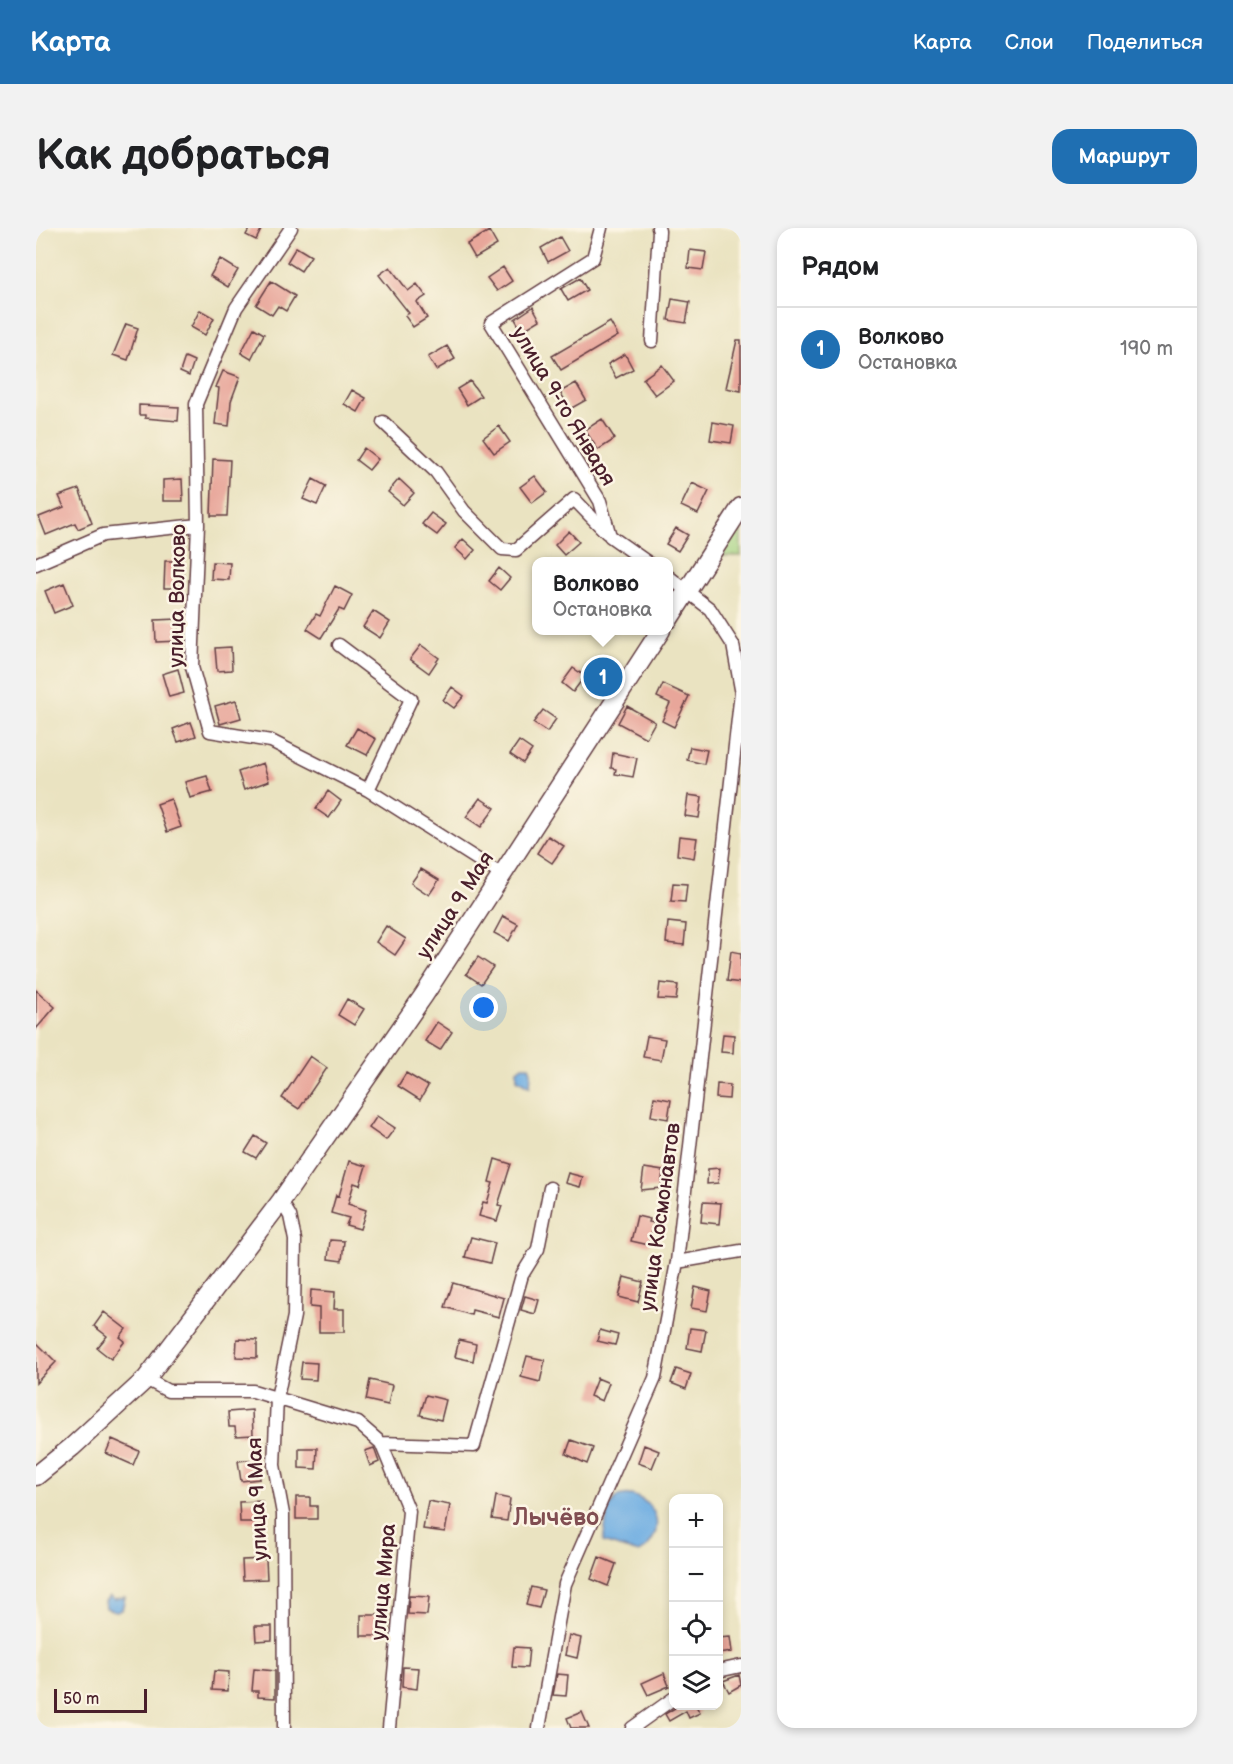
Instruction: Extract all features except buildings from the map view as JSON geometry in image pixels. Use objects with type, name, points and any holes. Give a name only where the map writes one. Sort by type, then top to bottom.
[{"type":"main road","points":[[673,613],[741,507]]},
{"type":"main road","name":"улица 9 Мая","points":[[36,1476],[72,1447],[146,1379],[281,1200],[424,994],[659,635]]},
{"type":"street","name":"улица Волково","points":[[291,228],[236,308],[196,404],[198,525],[192,667],[210,731],[271,741],[368,790],[502,875]]},
{"type":"street","name":"улица 9-го Января","points":[[601,228],[593,258],[491,323],[600,501],[610,536]]},
{"type":"street","points":[[652,341],[658,228]]},
{"type":"street","points":[[383,422],[436,472],[464,511],[502,549],[516,550],[574,499],[610,536],[640,557]]},
{"type":"street","points":[[36,564],[103,535],[198,525]]},
{"type":"street","points":[[673,581],[686,593]]},
{"type":"street","name":"улица Космонавтов","points":[[539,1728],[566,1584],[655,1378],[677,1262],[741,690],[733,645],[710,609],[686,593]]},
{"type":"street","points":[[339,645],[411,699],[368,790]]},
{"type":"street","points":[[381,1443],[474,1446],[522,1275],[538,1249],[550,1188]]},
{"type":"street","name":"улица 9 Мая","points":[[281,1200],[290,1216],[295,1240],[294,1316],[277,1398],[274,1465],[283,1514],[284,1728]]},
{"type":"street","points":[[677,1262],[741,1251]]},
{"type":"street","name":"улица Мира","points":[[146,1379],[168,1391],[254,1391],[358,1423],[381,1443],[409,1511],[389,1728]]},
{"type":"street","points":[[723,1670],[741,1666]]},
{"type":"street","points":[[632,1728],[669,1702]]},
{"type":"green space","points":[[741,520],[741,556],[722,556]]},
{"type":"water","points":[[522,1066],[529,1066],[530,1087],[517,1079],[517,1070]]},
{"type":"water","points":[[631,1495],[649,1505],[656,1521],[653,1538],[639,1553],[603,1542],[608,1509],[617,1497]]},
{"type":"water","points":[[109,1596],[114,1599],[125,1597],[122,1610],[115,1611],[106,1608],[105,1601]]},
{"type":"place","name":"Волково","points":[[603,677]]},
{"type":"district","name":"Лычёво","points":[[556,1517]]}]
